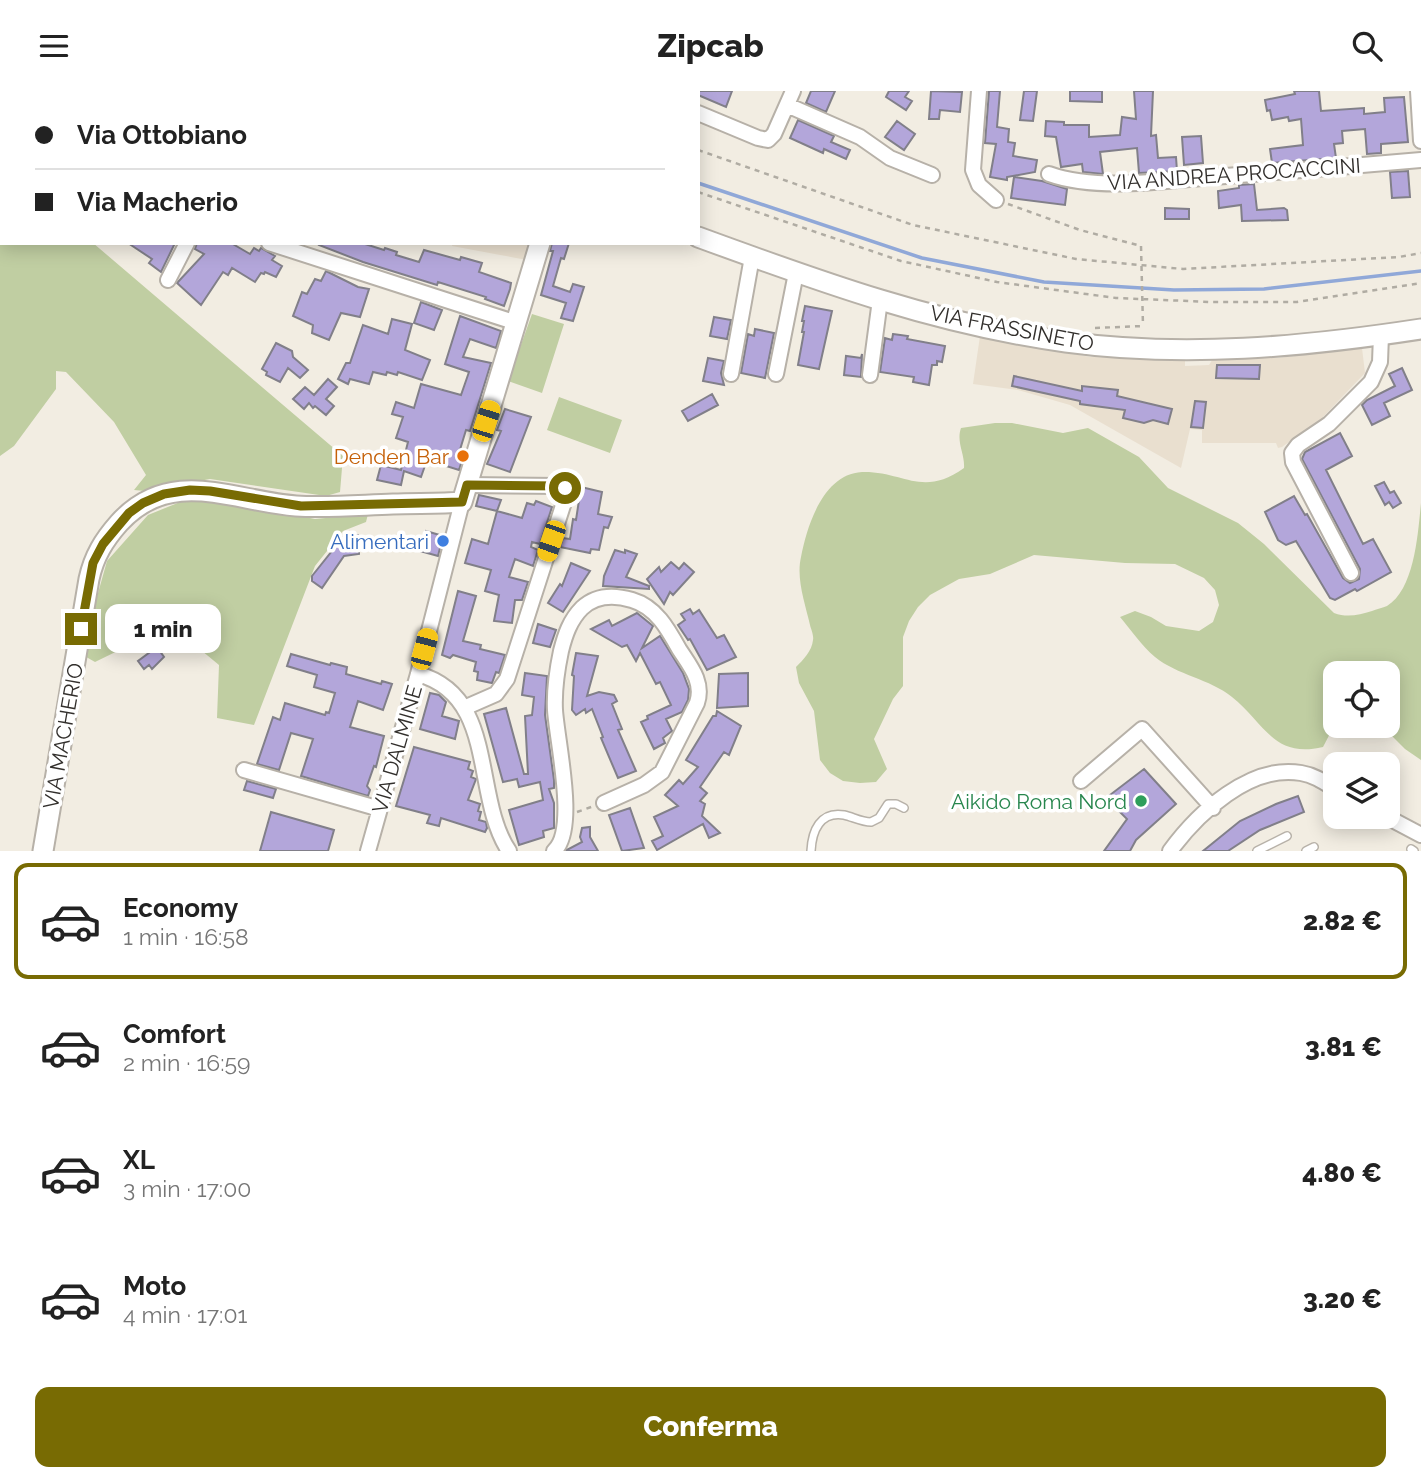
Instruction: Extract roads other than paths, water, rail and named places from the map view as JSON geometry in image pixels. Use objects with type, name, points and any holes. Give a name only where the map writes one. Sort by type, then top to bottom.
[{"type":"street","points":[[979,91],[973,170],[979,185],[996,200]]},
{"type":"street","points":[[1418,91],[1421,141]]},
{"type":"street","points":[[700,114],[758,138],[768,139],[774,134],[790,98],[865,140],[886,156],[932,175]]},
{"type":"street","name":"VIA ANDREA PROCACCINI","points":[[1049,174],[1069,181],[1097,184],[1421,160]]},
{"type":"street","name":"VIA FRASSINETO","points":[[700,238],[880,300],[1037,337],[1125,347],[1260,347],[1330,342],[1421,329]]},
{"type":"street","points":[[168,280],[186,245]]},
{"type":"street","points":[[275,245],[517,323]]},
{"type":"street","name":"VIA DALMINE","points":[[368,851],[465,494],[539,245]]},
{"type":"street","points":[[732,374],[752,257]]},
{"type":"street","points":[[776,374],[796,273]]},
{"type":"street","points":[[870,375],[880,300]]},
{"type":"street","points":[[1351,573],[1293,462],[1292,453],[1298,445],[1333,420],[1371,382],[1380,362],[1381,335]]},
{"type":"street","points":[[464,708],[496,694],[508,679],[567,493],[565,488],[560,486],[465,494]]},
{"type":"street","name":"VIA MACHERIO","points":[[43,851],[93,563],[103,544],[129,513],[157,496],[190,490],[301,506],[465,494]]},
{"type":"street","points":[[554,851],[564,838],[566,816],[556,713],[559,660],[565,637],[576,615],[591,601],[611,597],[635,601],[653,612],[696,677],[699,694],[662,772],[644,785],[604,803]]},
{"type":"street","points":[[418,674],[443,684],[464,708],[473,729],[496,821],[509,851]]},
{"type":"street","points":[[1082,781],[1142,729],[1213,808]]},
{"type":"street","points":[[244,770],[380,809]]},
{"type":"street","points":[[1170,851],[1185,833],[1213,808],[1253,779],[1277,772],[1305,773],[1323,783]]},
{"type":"street","points":[[1400,824],[1421,835]]},
{"type":"lane","points":[[811,851],[814,830],[827,818],[839,815],[871,822],[879,818],[888,804],[905,808]]},
{"type":"lane","points":[[1257,851],[1287,836]]},
{"type":"waterway","points":[[700,184],[922,258],[1044,282],[1174,290],[1264,289],[1421,271]]},
{"type":"place","name":"Denden Bar","points":[[463,456]]},
{"type":"place","name":"Alimentari","points":[[443,541]]},
{"type":"place","name":"Aikido Roma Nord","points":[[1141,801]]}]
